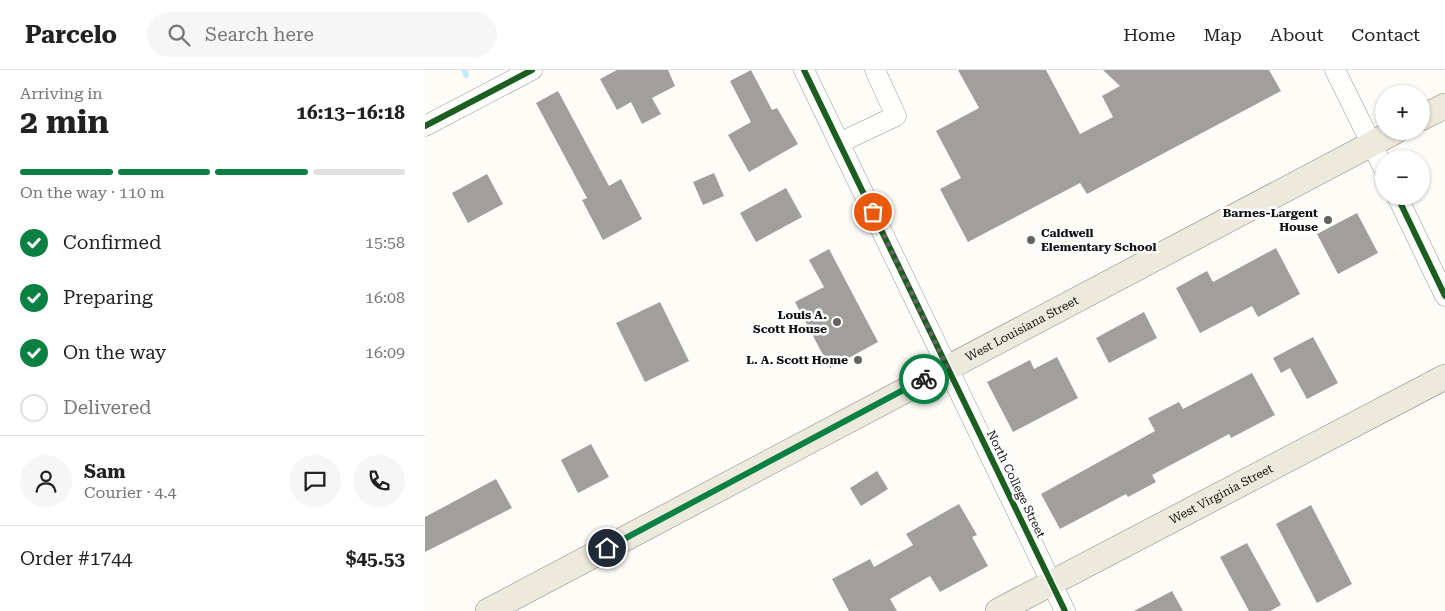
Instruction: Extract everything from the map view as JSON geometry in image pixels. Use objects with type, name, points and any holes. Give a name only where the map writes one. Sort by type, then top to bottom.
[{"type":"main road","points":[[1430,114],[1445,106]]},
{"type":"main road","name":"West Louisiana Street","points":[[488,611],[1379,140]]},
{"type":"main road","name":"West Virginia Street","points":[[998,611],[1445,377]]},
{"type":"street","points":[[425,126],[532,70]]},
{"type":"street","name":"North College Street","points":[[804,70],[1065,611]]},
{"type":"street","points":[[839,143],[897,116],[875,70]]},
{"type":"street","points":[[1335,70],[1375,150]]},
{"type":"street","points":[[1401,205],[1445,296]]},
{"type":"building","points":[[617,70],[668,70],[675,86],[652,98],[661,114],[642,124],[631,102],[617,110],[600,79]]},
{"type":"building","points":[[751,70],[772,110],[777,108],[798,144],[749,172],[728,135],[751,122],[730,81]]},
{"type":"building","points":[[958,70],[1046,70],[1080,134],[1113,117],[1102,96],[1120,86],[1103,70],[1269,70],[1281,91],[1087,194],[1080,183],[968,242],[940,189],[961,178],[936,131],[979,108]]},
{"type":"building","points":[[558,91],[609,186],[621,179],[642,219],[603,240],[582,200],[587,198],[536,103]]},
{"type":"building","points":[[714,173],[724,196],[703,205],[693,182]]},
{"type":"building","points":[[487,174],[503,204],[468,223],[452,193]]},
{"type":"building","points":[[786,188],[802,217],[756,242],[740,213]]},
{"type":"building","points":[[1357,213],[1378,253],[1338,274],[1317,234]]},
{"type":"building","points":[[1276,248],[1300,294],[1258,317],[1252,306],[1200,333],[1176,288],[1207,271],[1213,282]]},
{"type":"building","name":"Louis A. Scott House","points":[[829,249],[878,342],[830,368],[795,302],[824,287],[809,260]]},
{"type":"building","points":[[660,302],[689,361],[645,382],[616,323]]},
{"type":"building","points":[[1144,312],[1157,338],[1109,363],[1096,338]]},
{"type":"building","points":[[1313,337],[1338,383],[1307,399],[1290,368],[1281,373],[1273,358]]},
{"type":"building","points":[[1057,357],[1078,398],[1013,432],[987,382],[1030,360],[1034,369]]},
{"type":"building","points":[[1252,373],[1275,415],[1231,438],[1229,434],[1152,475],[1156,482],[1128,497],[1126,494],[1060,529],[1041,494],[1155,431],[1148,418],[1179,402],[1183,409]]},
{"type":"building","points":[[591,444],[609,477],[578,493],[561,460]]},
{"type":"building","points":[[877,471],[888,489],[861,506],[850,488]]},
{"type":"building","points":[[496,479],[512,508],[425,552],[425,517]]},
{"type":"building","points":[[959,504],[977,535],[972,537],[988,566],[940,592],[930,576],[890,599],[897,611],[849,611],[832,579],[870,559],[874,567],[913,545],[906,534]]},
{"type":"building","points":[[1311,505],[1352,584],[1317,603],[1276,524]]},
{"type":"building","points":[[1247,543],[1281,605],[1270,611],[1249,611],[1220,557]]},
{"type":"building","points":[[1172,591],[1183,611],[1134,611]]},
{"type":"waterway","points":[[464,70],[466,75]]},
{"type":"cycle path","points":[[425,126],[532,70]]},
{"type":"cycle path","points":[[804,70],[1065,611]]},
{"type":"cycle path","points":[[1401,205],[1445,296]]},
{"type":"way so far","points":[[873,212],[947,367],[924,379]]},
{"type":"place","name":"Barnes-Largent House","points":[[1328,220]]},
{"type":"place","name":"Caldwell Elementary School","points":[[1031,240]]},
{"type":"place","name":"Louis A. Scott House","points":[[837,322]]},
{"type":"place","name":"L. A. Scott Home","points":[[858,360]]},
{"type":"route","points":[[607,548],[924,379]]}]
